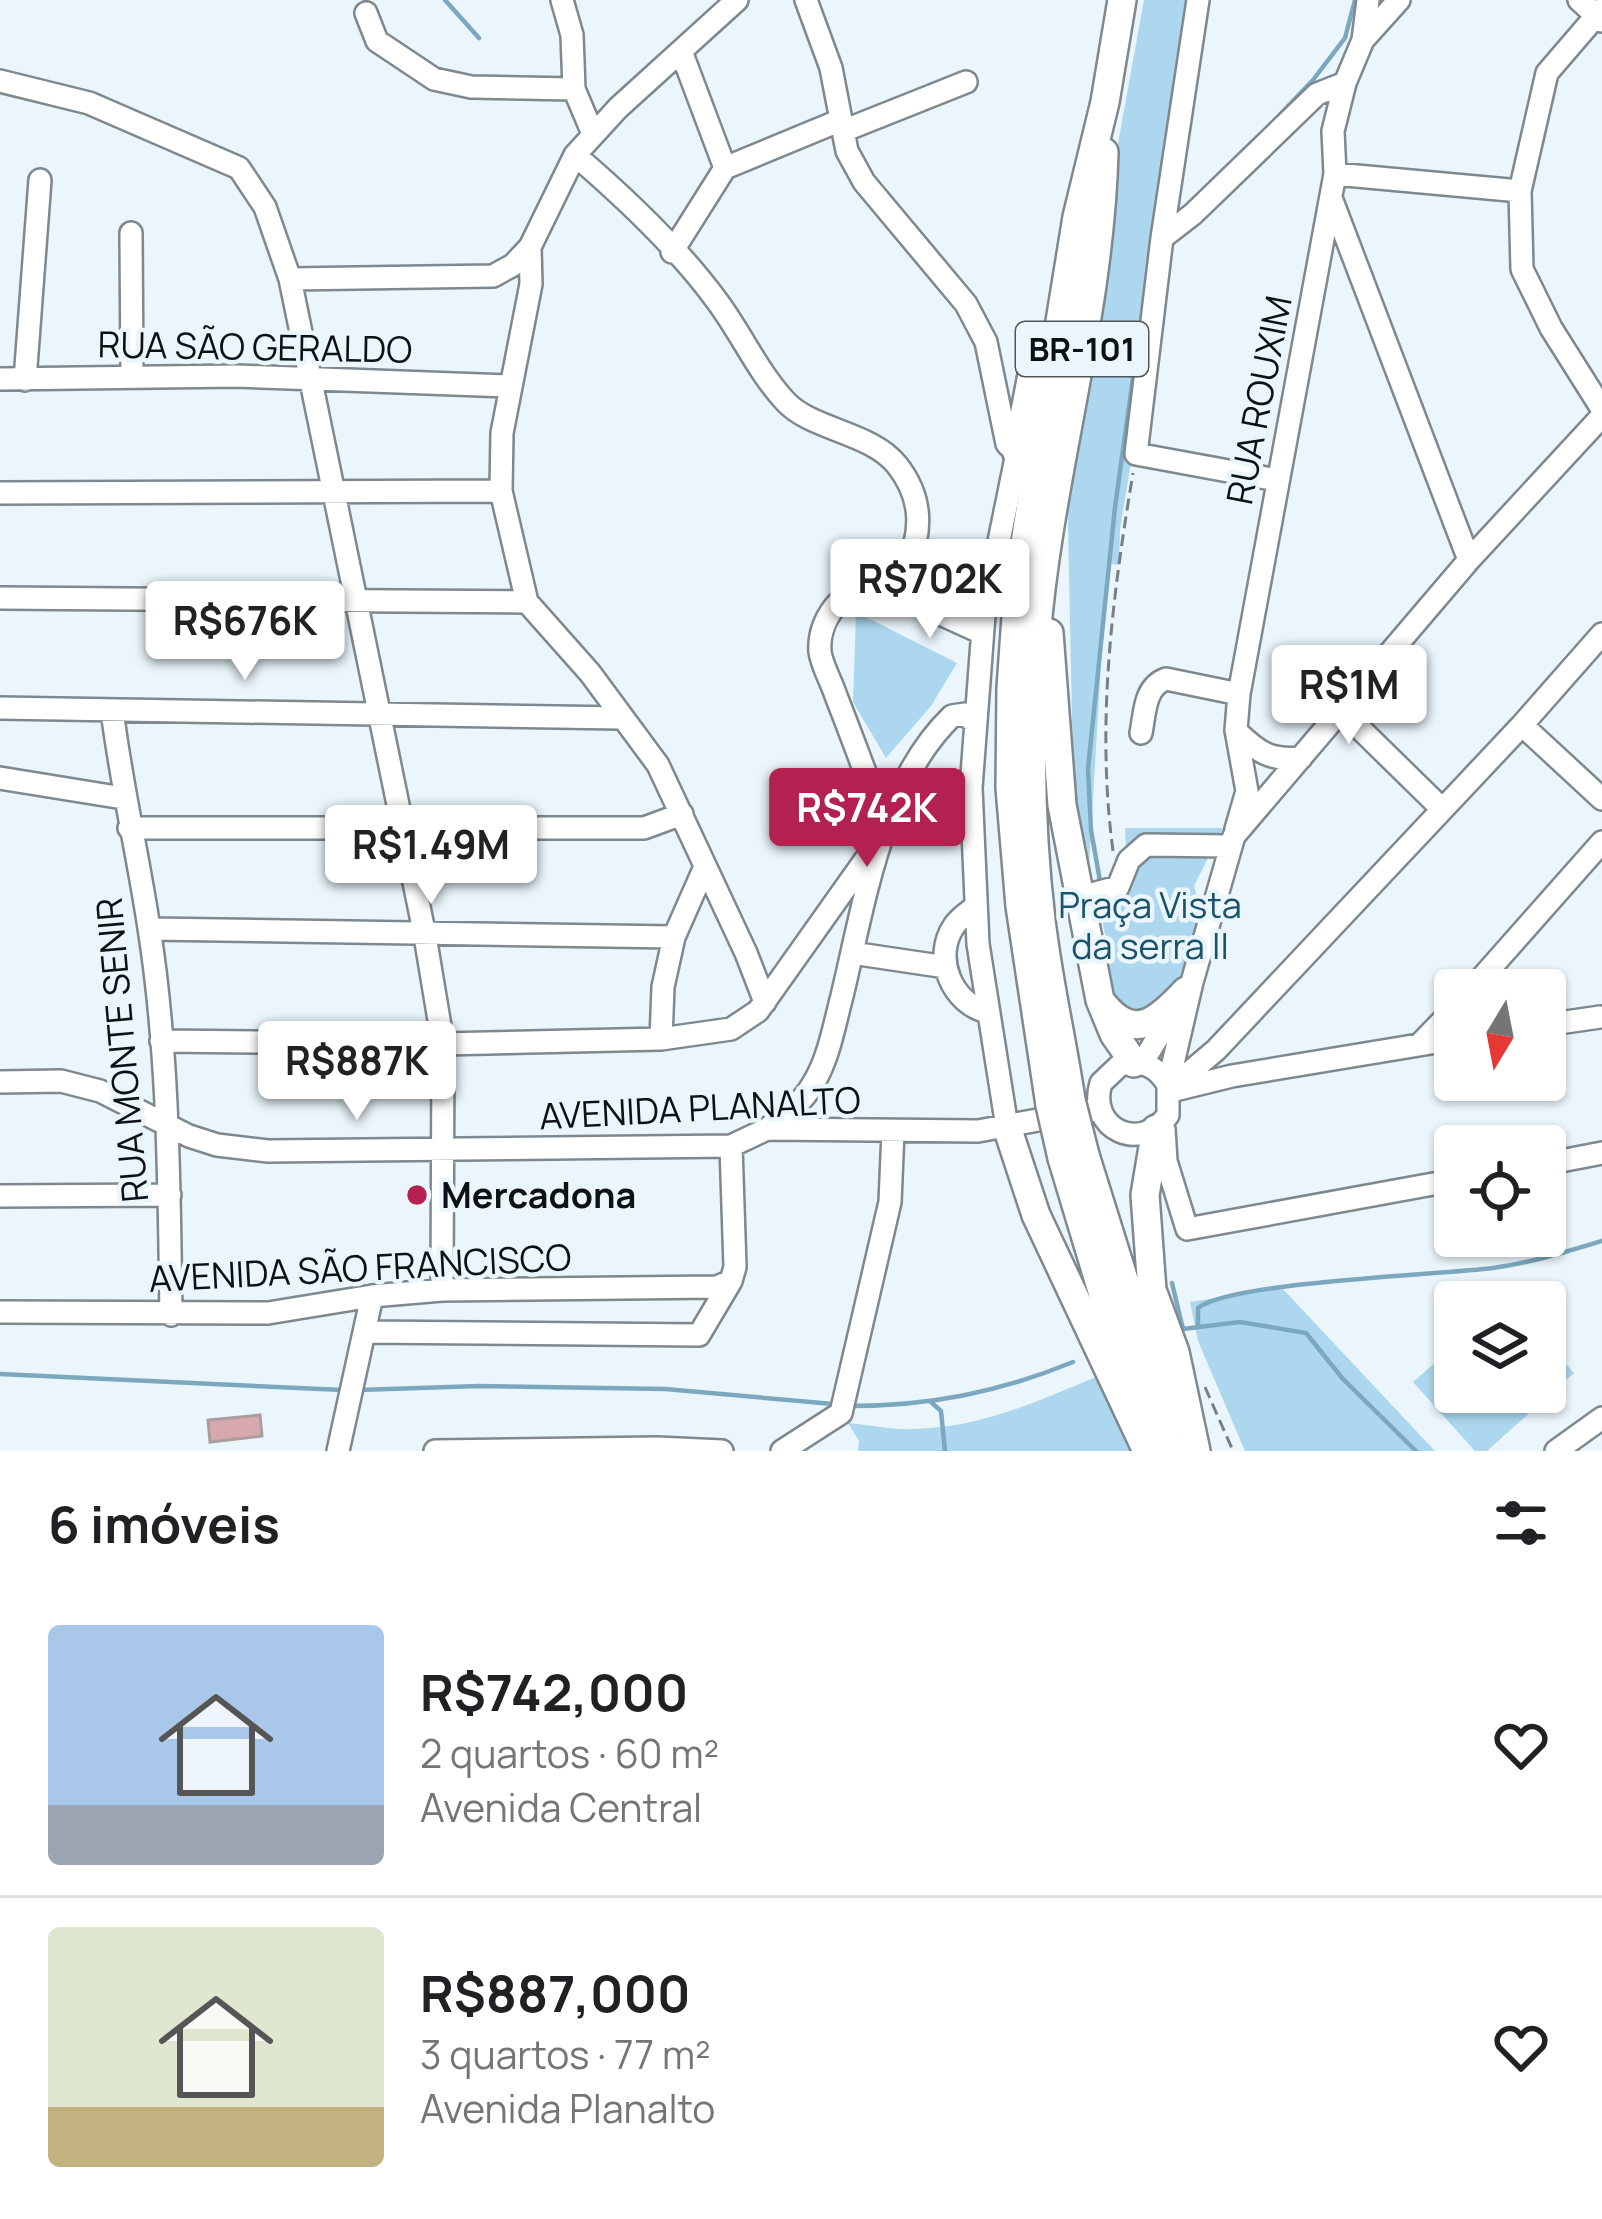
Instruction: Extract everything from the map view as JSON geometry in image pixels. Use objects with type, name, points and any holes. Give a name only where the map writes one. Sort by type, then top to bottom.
[{"type":"main road","name":"BR-101","points":[[1122,0],[1105,102],[1076,218],[1018,588],[1010,788],[1020,906],[1073,1156],[1171,1451]]},
{"type":"main road","name":"BR-101","points":[[1060,1102],[1032,786],[1041,594],[1102,228],[1105,102]]},
{"type":"main road","points":[[1016,453],[1048,295],[1076,218]]},
{"type":"main road","points":[[1041,594],[1054,656],[1062,806],[1100,1000],[1114,1034],[1138,1063]]},
{"type":"main road","points":[[1100,1000],[1113,1016],[1145,1024],[1160,1019],[1189,987]]},
{"type":"main road","points":[[1006,1126],[1036,1215],[1117,1299],[1141,1361],[1147,1451]]},
{"type":"main road","points":[[1117,1299],[1160,1126]]},
{"type":"main road","name":"BR-101","points":[[1141,1361],[1194,1451]]},
{"type":"street","points":[[562,0],[572,34]]},
{"type":"street","points":[[574,0],[574,89],[593,134]]},
{"type":"street","points":[[290,279],[493,277],[513,265],[530,247],[575,155],[737,0]]},
{"type":"street","points":[[806,0],[831,68],[847,151],[864,182],[966,304],[986,342],[1007,444],[1016,453],[982,633],[971,788],[976,906],[1006,1126]]},
{"type":"street","points":[[1198,0],[1136,454],[1277,480]]},
{"type":"street","points":[[1363,40],[1368,0]]},
{"type":"street","points":[[1363,40],[1399,0]]},
{"type":"street","points":[[1081,897],[1118,887],[1129,860],[1145,845],[1232,841],[1469,560],[1602,413],[1522,269],[1520,190],[1547,73],[1595,11]]},
{"type":"street","points":[[366,13],[377,41],[434,79],[471,87],[574,89]]},
{"type":"street","name":"RUA ROUXIM","points":[[1189,987],[1247,791],[1235,730],[1239,694],[1335,174],[1334,131],[1345,82],[1363,40]]},
{"type":"street","points":[[681,51],[725,168]]},
{"type":"street","points":[[0,81],[89,103],[239,168],[265,207],[290,279],[443,1044],[442,1290]]},
{"type":"street","points":[[672,252],[725,168],[966,82]]},
{"type":"street","points":[[1162,238],[1317,94],[1345,82]]},
{"type":"street","points":[[575,155],[620,193],[716,300],[787,405],[875,447],[897,464],[919,509],[920,539],[903,583]]},
{"type":"street","points":[[1335,174],[1520,190]]},
{"type":"street","points":[[26,380],[40,180]]},
{"type":"street","points":[[1330,197],[1469,560]]},
{"type":"street","points":[[131,233],[132,376]]},
{"type":"street","points":[[530,247],[531,284],[508,386],[501,491],[527,602],[590,674],[658,765],[765,1002]]},
{"type":"street","name":"RUA SÃO GERALDO","points":[[0,379],[310,378],[508,386]]},
{"type":"street","points":[[0,493],[501,491]]},
{"type":"street","points":[[812,1128],[808,1117],[814,1083],[829,1046],[883,833],[820,651],[828,617],[842,597],[874,580],[964,600],[988,592]]},
{"type":"street","points":[[903,583],[982,633]]},
{"type":"street","points":[[0,598],[527,602]]},
{"type":"street","points":[[1169,1088],[1216,1050],[1602,634]]},
{"type":"street","points":[[1141,733],[1156,682],[1166,679],[1239,694]]},
{"type":"street","points":[[0,708],[620,718]]},
{"type":"street","name":"RUA MONTE SENIR","points":[[112,710],[123,798],[150,929],[166,1122],[171,1315]]},
{"type":"street","points":[[1342,711],[1441,808]]},
{"type":"street","points":[[160,1041],[661,1040],[731,1029],[765,1002],[841,895],[883,833],[923,750],[941,726],[952,716],[965,714],[976,723]]},
{"type":"street","points":[[1522,725],[1602,799]]},
{"type":"street","points":[[1235,730],[1276,761],[1301,758]]},
{"type":"street","points":[[0,778],[123,798]]},
{"type":"street","points":[[130,828],[644,827],[682,814]]},
{"type":"street","points":[[1490,969],[1602,842]]},
{"type":"street","points":[[661,1040],[662,986],[674,937],[704,869]]},
{"type":"street","points":[[841,895],[853,895],[863,909]]},
{"type":"street","points":[[976,906],[950,933],[946,967],[956,994],[973,1009],[988,1012]]},
{"type":"street","points":[[150,929],[674,937]]},
{"type":"street","points":[[852,953],[946,967]]},
{"type":"street","points":[[1169,1088],[1154,1068],[1120,1065],[1105,1076],[1098,1092],[1099,1109],[1108,1125],[1122,1134],[1140,1136],[1160,1126],[1171,1106],[1169,1088],[1189,987]]},
{"type":"street","points":[[1138,1063],[1189,987]]},
{"type":"street","points":[[1566,1024],[1601,1021]]},
{"type":"street","points":[[1419,1044],[1434,1032]]},
{"type":"street","points":[[1179,1039],[1191,1053],[1216,1050]]},
{"type":"street","points":[[1169,1088],[1434,1042]]},
{"type":"street","points":[[1216,1050],[1220,1070],[1232,1076]]},
{"type":"street","name":"AVENIDA PLANALTO","points":[[0,1082],[61,1081],[100,1090],[189,1136],[217,1145],[268,1151],[730,1146],[766,1129],[893,1132],[1006,1126],[1099,1109]]},
{"type":"street","points":[[766,1129],[795,1108],[814,1083]]},
{"type":"street","points":[[1160,1126],[1186,1229],[1434,1184]]},
{"type":"street","points":[[782,1451],[843,1402],[890,1202],[893,1132]]},
{"type":"street","points":[[366,1331],[699,1335],[735,1268],[730,1146]]},
{"type":"street","points":[[1566,1160],[1602,1153]]},
{"type":"street","points":[[0,1196],[170,1196]]},
{"type":"street","name":"AVENIDA SÃO FRANCISCO","points":[[0,1312],[268,1313],[442,1290],[717,1286],[731,1281]]},
{"type":"street","points":[[338,1451],[372,1296]]},
{"type":"street","points":[[1556,1451],[1602,1418]]},
{"type":"street","points":[[435,1451],[722,1451]]},
{"type":"path","points":[[1118,887],[1104,785],[1111,607],[1136,454]]},
{"type":"green space","points":[[1144,0],[1208,0],[1120,529],[1119,565],[1107,563],[1089,866],[1075,863],[1066,430]]},
{"type":"green space","points":[[856,612],[957,663],[931,706],[886,758],[853,702]]},
{"type":"green space","name":"Praça Vista da serra II","points":[[1125,828],[1223,828],[1194,886],[1198,916],[1179,978],[1163,1006],[1135,1014],[1118,1008],[1105,987],[1108,950],[1097,894],[1128,886]]},
{"type":"green space","points":[[1282,1288],[1435,1451],[1245,1451],[1198,1341],[1190,1302]]},
{"type":"green space","points":[[1434,1364],[1434,1405],[1413,1382]]},
{"type":"green space","points":[[1105,1373],[1138,1451],[858,1451],[859,1441],[848,1423],[906,1429],[964,1423],[1012,1410]]},
{"type":"green space","points":[[1441,1413],[1529,1413],[1487,1451],[1475,1451]]},
{"type":"building","points":[[260,1415],[262,1436],[210,1442],[208,1420]]},
{"type":"waterway","points":[[445,0],[479,38]]},
{"type":"waterway","points":[[1269,126],[1345,38],[1355,0]]},
{"type":"waterway","points":[[1100,881],[1088,769],[1115,507],[1141,321]]},
{"type":"waterway","points":[[1198,1327],[1198,1308],[1250,1292],[1493,1268],[1602,1241]]},
{"type":"waterway","points":[[1172,1283],[1183,1329],[1240,1322],[1306,1333],[1343,1379],[1416,1451]]},
{"type":"waterway","points":[[850,1406],[964,1395],[1073,1362]]},
{"type":"waterway","points":[[0,1374],[342,1390]]},
{"type":"waterway","points":[[359,1390],[479,1386],[665,1389],[833,1404]]},
{"type":"waterway","points":[[931,1402],[941,1411],[945,1451]]},
{"type":"place","name":"Mercadona","points":[[417,1195]]}]
